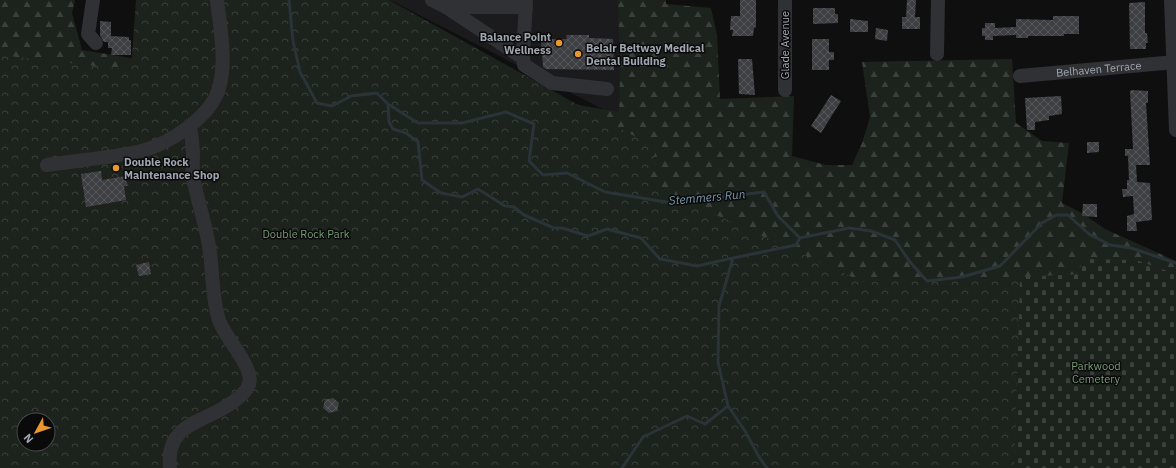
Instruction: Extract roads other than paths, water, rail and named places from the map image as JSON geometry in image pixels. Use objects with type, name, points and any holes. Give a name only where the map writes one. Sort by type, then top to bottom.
[{"type":"street","points":[[93,0],[88,34],[96,43]]},
{"type":"street","points":[[47,164],[141,151],[167,140],[190,125],[204,112],[218,90],[221,76],[222,56],[217,0]]},
{"type":"street","points":[[432,0],[446,7],[523,58]]},
{"type":"street","name":"Glade Avenue","points":[[785,0],[785,90]]},
{"type":"street","points":[[937,54],[938,0]]},
{"type":"street","points":[[1171,0],[1175,62],[1176,130]]},
{"type":"street","points":[[446,7],[526,4],[523,58],[524,65],[552,83],[607,89]]},
{"type":"street","name":"Belhaven Terrace","points":[[1020,76],[1175,62]]},
{"type":"street","points":[[170,468],[171,445],[175,437],[180,432],[195,423],[232,403],[247,388],[250,378],[248,370],[224,333],[216,308],[207,232],[193,176],[193,148],[190,125]]},
{"type":"waterway","name":"Stemmers Run","points":[[289,0],[293,41],[300,72],[317,103],[332,106],[351,96],[377,93],[388,104],[418,123],[462,123],[506,112],[534,124],[529,161],[543,175],[567,173],[605,192],[672,203],[764,192],[778,216],[800,238]]},
{"type":"waterway","name":"Stemmers Run","points":[[388,104],[389,122],[393,129],[406,133],[418,142],[422,180],[441,193],[462,197],[478,189],[505,206],[514,207],[524,215],[554,228],[562,228],[588,236],[607,229],[641,238],[660,259],[697,266],[733,258]]},
{"type":"waterway","points":[[800,238],[849,228],[871,231],[895,240],[910,262],[927,281],[962,277],[1000,266],[1042,223],[1056,215],[1068,215],[1089,234],[1110,245],[1131,248],[1176,263]]},
{"type":"waterway","name":"Stemmers Run","points":[[767,468],[728,406],[718,362],[719,306],[733,258],[796,245],[800,238]]},
{"type":"waterway","points":[[622,468],[643,437],[687,416],[705,424],[728,406]]},
{"type":"place","name":"Balance Point Wellness","points":[[559,43]]},
{"type":"place","name":"Belair Beltway Medical Dental Building","points":[[578,54]]},
{"type":"place","name":"Double Rock Maintenance Shop","points":[[116,168]]},
{"type":"park label","name":"Double Rock Park","points":[[306,234]]},
{"type":"park label","name":"Parkwood Cemetery","points":[[1096,372]]}]
